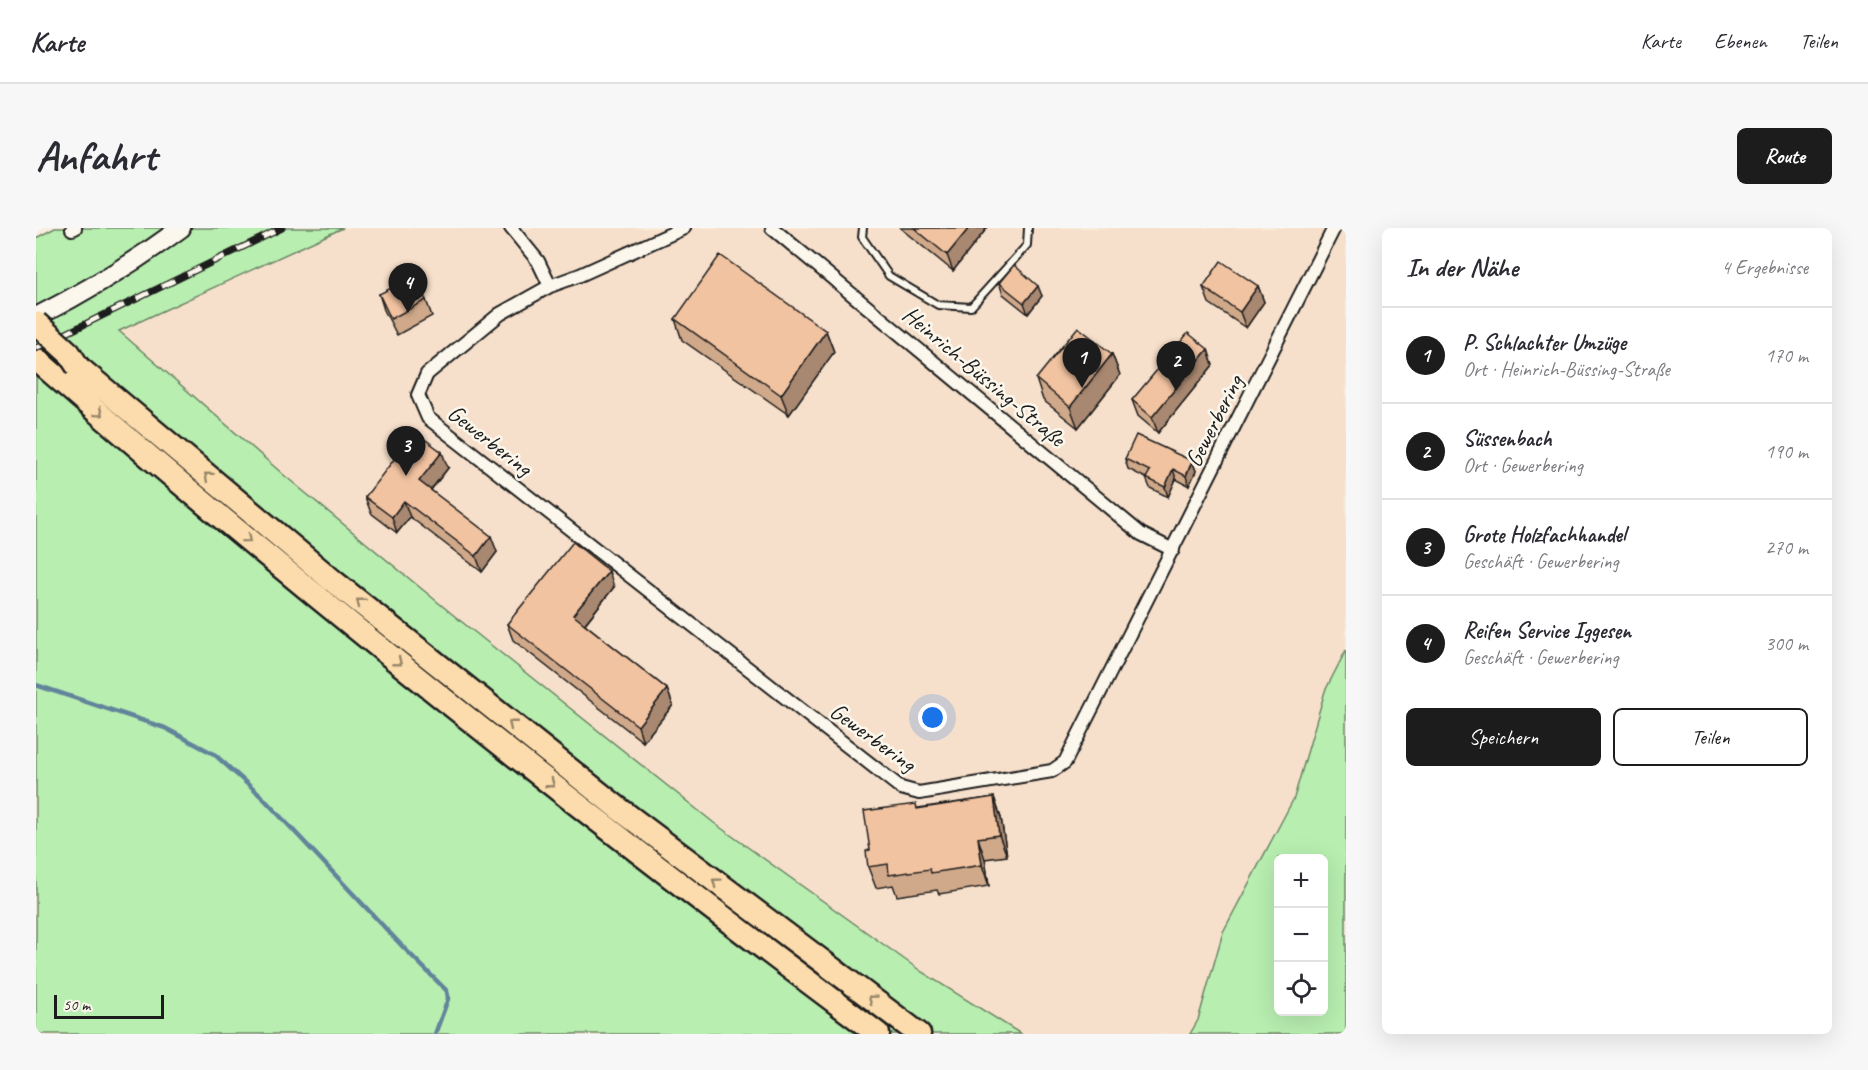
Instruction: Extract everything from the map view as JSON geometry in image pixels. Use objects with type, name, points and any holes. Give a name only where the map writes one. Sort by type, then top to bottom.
[{"type":"highway","points":[[36,323],[69,353],[78,367]]},
{"type":"highway","points":[[36,334],[333,581],[618,808],[919,1034]]},
{"type":"highway","points":[[36,359],[266,555],[433,691],[602,825],[878,1034]]},
{"type":"main road","points":[[36,317],[109,277],[152,250],[181,228]]},
{"type":"street","points":[[511,228],[538,261],[550,286]]},
{"type":"street","name":"Gewerbering","points":[[684,228],[580,275],[550,286],[500,314],[427,375],[418,395],[428,418],[901,788],[919,793],[1052,771],[1065,762],[1334,228]]},
{"type":"street","name":"Heinrich-Büssing-Straße","points":[[772,228],[1141,534],[1173,550]]},
{"type":"lane","points":[[863,228],[862,237],[889,276],[938,305],[971,308],[1027,245],[1028,228]]},
{"type":"shaded area","points":[[343,228],[1346,228],[1346,650],[1325,691],[1294,798],[1223,932],[1198,1020],[1190,1034],[1021,1034],[922,972],[714,823],[457,618],[285,476],[119,331]]},
{"type":"green space","points":[[55,228],[343,228],[119,331],[285,476],[457,618],[714,823],[922,972],[1021,1034],[36,1034],[36,238]]},
{"type":"green space","points":[[1346,650],[1346,1034],[1190,1034],[1198,1020],[1223,932],[1294,798],[1325,691]]},
{"type":"building","points":[[914,228],[969,228],[947,255]]},
{"type":"building","points":[[720,255],[826,331],[781,395],[675,319]]},
{"type":"building","points":[[1221,261],[1258,286],[1240,312],[1203,287]]},
{"type":"building","points":[[1014,265],[1038,286],[1024,303],[999,283]]},
{"type":"building","points":[[414,277],[426,300],[391,319],[379,294]]},
{"type":"building","points":[[1078,327],[1112,354],[1070,407],[1036,379]]},
{"type":"building","points":[[1188,333],[1208,349],[1152,417],[1132,400]]},
{"type":"building","points":[[415,432],[442,452],[419,481],[491,536],[476,556],[404,501],[392,517],[365,497]]},
{"type":"building","points":[[1136,435],[1192,461],[1186,476],[1173,469],[1165,487],[1146,478],[1150,471],[1125,459]]},
{"type":"building","points":[[573,542],[609,571],[573,615],[667,689],[638,726],[507,624]]},
{"type":"building","points":[[994,797],[999,835],[978,838],[982,865],[931,873],[930,869],[889,875],[888,864],[868,867],[866,851],[870,850],[864,811],[916,804],[917,809]]},
{"type":"waterway","points":[[36,685],[165,728],[214,754],[263,798],[447,991],[448,999],[435,1034]]},
{"type":"railway","points":[[36,348],[282,228]]},
{"type":"place","name":"Reifen Service Iggesen","points":[[408,313]]},
{"type":"place","name":"P. Schlachter Umzüge","points":[[1082,388]]},
{"type":"place","name":"Süssenbach","points":[[1176,391]]},
{"type":"place","name":"Grote Holzfachhandel","points":[[406,476]]}]
